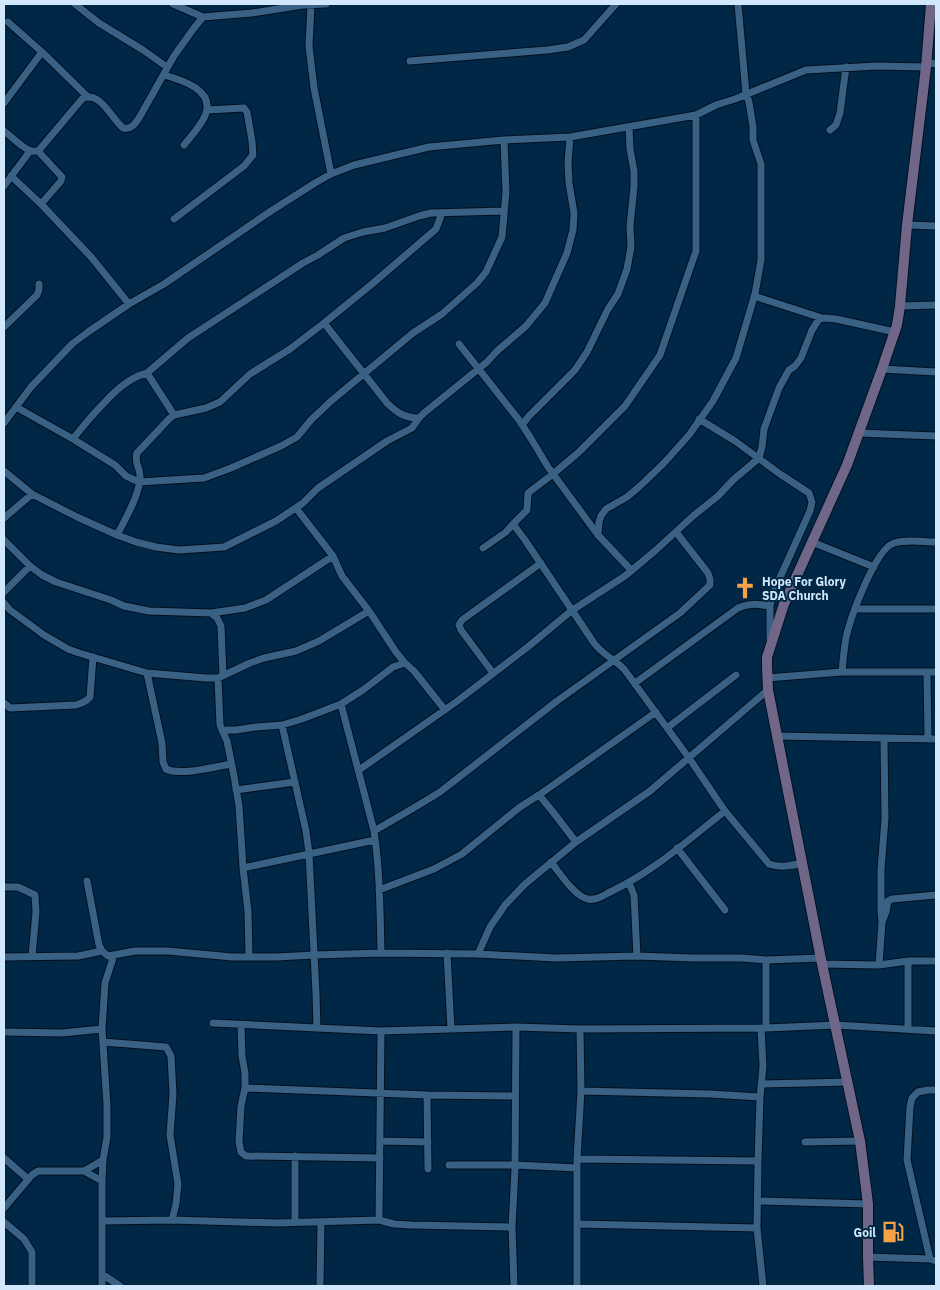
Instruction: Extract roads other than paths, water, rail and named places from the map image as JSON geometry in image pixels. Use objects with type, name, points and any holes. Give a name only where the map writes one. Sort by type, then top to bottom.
[{"type":"street","points":[[75,4],[99,23],[167,67]]},
{"type":"street","points":[[173,4],[203,18],[252,13],[306,4],[326,4]]},
{"type":"street","points":[[306,4],[314,88],[331,174]]},
{"type":"street","points":[[410,61],[568,47],[584,40],[616,4]]},
{"type":"street","points":[[598,534],[599,522],[606,509],[627,496],[664,463],[713,401],[736,358],[754,296],[761,260],[761,170],[754,144],[754,128],[746,94],[738,4]]},
{"type":"street","points":[[869,1286],[868,1204],[860,1141],[768,690],[767,657],[784,604],[847,465],[895,332],[900,306],[907,224],[929,64],[932,4]]},
{"type":"street","points":[[8,22],[88,97],[96,99],[106,108],[120,126],[129,128],[135,124],[167,67],[203,18]]},
{"type":"street","points":[[4,103],[42,52]]},
{"type":"street","points":[[4,423],[31,386],[72,344],[129,304],[164,284],[271,211],[331,174],[354,165],[429,146],[570,137],[696,115],[800,71],[929,64]]},
{"type":"street","points":[[830,130],[836,125],[840,113],[846,68]]},
{"type":"street","points":[[164,74],[192,85],[198,89],[205,99],[207,110],[198,128],[184,145]]},
{"type":"street","points":[[4,186],[82,99],[88,97]]},
{"type":"street","points":[[174,219],[244,166],[253,155],[247,112],[244,108],[207,110]]},
{"type":"street","points":[[483,548],[506,532],[527,510],[528,493],[579,452],[625,406],[660,355],[696,251],[696,115]]},
{"type":"street","points":[[522,425],[575,370],[587,352],[608,309],[618,294],[627,269],[631,247],[630,226],[634,188],[629,127]]},
{"type":"street","points":[[4,131],[34,151],[62,177],[61,181],[41,204]]},
{"type":"street","points":[[4,471],[32,494],[77,517],[117,536],[156,547],[179,550],[224,546],[276,521],[303,503],[315,490],[387,440],[412,428],[419,418],[479,369],[496,351],[526,326],[545,303],[567,253],[573,230],[574,213],[568,163],[570,137]]},
{"type":"street","points":[[16,407],[73,439],[115,466],[126,476],[139,482],[204,478],[289,442],[320,411],[413,333],[442,314],[477,283],[486,272],[502,237],[506,192],[504,140]]},
{"type":"street","points":[[11,176],[41,204],[92,258],[129,304]]},
{"type":"street","points":[[73,439],[117,390],[129,380],[147,373],[188,338],[344,238],[385,228],[432,213],[504,211]]},
{"type":"street","points":[[117,536],[135,497],[139,482],[137,453],[174,414],[206,408],[220,402],[250,374],[290,349],[324,324],[436,229],[442,213]]},
{"type":"street","points":[[907,224],[936,226]]},
{"type":"street","points":[[4,327],[37,295],[39,290],[38,284]]},
{"type":"street","points":[[754,296],[822,318],[842,320],[895,332]]},
{"type":"street","points":[[900,306],[936,305]]},
{"type":"street","points":[[359,770],[445,710],[529,646],[571,611],[625,576],[759,458],[764,429],[779,388],[789,370],[801,358],[812,330],[822,318]]},
{"type":"street","points":[[324,324],[380,396],[394,410],[402,416],[419,418]]},
{"type":"street","points":[[459,344],[522,425],[553,474],[598,534],[631,570]]},
{"type":"street","points":[[882,369],[936,372]]},
{"type":"street","points":[[147,373],[174,414]]},
{"type":"street","points":[[699,419],[735,441],[809,493],[812,502],[810,512],[773,593],[770,606],[770,648]]},
{"type":"street","points":[[859,433],[936,436]]},
{"type":"street","points":[[4,518],[32,494]]},
{"type":"street","points":[[296,508],[333,556],[342,576],[369,610],[396,652],[445,710]]},
{"type":"street","points":[[513,524],[599,650],[624,669],[690,758],[725,811],[769,864],[783,867],[802,863]]},
{"type":"street","points":[[374,831],[440,792],[557,701],[680,613],[710,585],[708,573],[703,565],[676,532]]},
{"type":"street","points":[[4,540],[30,566],[56,582],[124,606],[149,611],[211,613],[245,608],[266,600],[333,556]]},
{"type":"street","points":[[812,542],[874,567]]},
{"type":"street","points":[[842,672],[846,636],[854,608],[885,549],[893,543],[936,542]]},
{"type":"street","points":[[493,673],[459,625],[462,620],[541,563]]},
{"type":"street","points":[[4,592],[30,566]]},
{"type":"street","points":[[4,603],[25,621],[68,649],[147,673],[220,677],[250,663],[296,651],[341,628],[369,610]]},
{"type":"street","points":[[635,683],[738,608],[751,604],[770,606]]},
{"type":"street","points":[[854,608],[936,609]]},
{"type":"street","points":[[211,613],[217,618],[221,626],[220,725],[227,741],[236,790],[248,911],[249,957]]},
{"type":"street","points":[[4,703],[10,708],[20,708],[76,705],[88,700],[90,697],[93,657]]},
{"type":"street","points":[[222,730],[282,725],[310,716],[341,704],[393,667],[405,663]]},
{"type":"street","points":[[767,678],[842,672],[936,672]]},
{"type":"street","points":[[147,673],[162,743],[163,762],[166,769],[170,771],[190,771],[231,764]]},
{"type":"street","points":[[927,673],[928,739]]},
{"type":"street","points":[[667,728],[736,675]]},
{"type":"street","points":[[478,954],[490,927],[505,905],[525,884],[576,842],[650,791],[768,690]]},
{"type":"street","points":[[341,704],[374,831],[379,890],[381,953]]},
{"type":"street","points":[[379,890],[434,869],[462,854],[520,807],[656,712]]},
{"type":"street","points":[[282,725],[306,831],[309,853],[317,1028]]},
{"type":"street","points":[[777,736],[936,739]]},
{"type":"street","points":[[879,964],[882,922],[881,869],[885,819],[884,738]]},
{"type":"street","points":[[236,790],[294,782]]},
{"type":"street","points":[[539,795],[576,842]]},
{"type":"street","points":[[552,862],[581,896],[588,900],[596,899],[629,883],[654,867],[725,811]]},
{"type":"street","points":[[243,868],[375,840]]},
{"type":"street","points":[[677,848],[726,910]]},
{"type":"street","points":[[87,881],[99,945],[108,956],[160,951],[211,956],[249,957],[314,954],[447,953],[556,958],[637,956],[741,958],[879,964],[908,960],[936,961]]},
{"type":"street","points":[[629,883],[634,895],[637,956]]},
{"type":"street","points":[[4,887],[18,887],[35,895],[36,912],[32,956]]},
{"type":"street","points":[[882,922],[888,901],[936,895]]},
{"type":"street","points":[[4,957],[78,956],[102,951]]},
{"type":"street","points":[[447,953],[451,1029]]},
{"type":"street","points":[[102,1286],[102,1182],[107,1137],[107,1105],[102,1029],[105,983],[114,955]]},
{"type":"street","points":[[763,1286],[758,1228],[758,1161],[766,960]]},
{"type":"street","points":[[908,960],[908,1029]]},
{"type":"street","points":[[214,1023],[381,1031],[516,1027],[580,1029],[764,1028],[836,1025],[936,1031]]},
{"type":"street","points":[[241,1025],[242,1056],[245,1073],[245,1088],[241,1106],[241,1152],[246,1156],[380,1158]]},
{"type":"street","points":[[514,1286],[512,1227],[515,1165],[516,1027]]},
{"type":"street","points":[[4,1032],[62,1033],[102,1029]]},
{"type":"street","points":[[577,1286],[577,1159],[581,1091],[580,1029]]},
{"type":"street","points":[[379,1220],[381,1031]]},
{"type":"street","points":[[103,1042],[166,1047],[171,1056],[173,1094],[170,1134],[178,1184],[172,1220]]},
{"type":"street","points":[[762,1084],[848,1082]]},
{"type":"street","points":[[245,1088],[380,1094],[515,1096]]},
{"type":"street","points":[[868,1257],[933,1260],[907,1160],[912,1098],[918,1092],[936,1090]]},
{"type":"street","points":[[581,1091],[760,1097]]},
{"type":"street","points":[[427,1095],[428,1169]]},
{"type":"street","points":[[380,1141],[428,1142]]},
{"type":"street","points":[[804,1142],[860,1141]]},
{"type":"street","points":[[295,1156],[295,1222]]},
{"type":"street","points":[[4,1158],[28,1179]]},
{"type":"street","points":[[577,1159],[758,1161]]},
{"type":"street","points":[[4,1208],[28,1179],[38,1172],[84,1171],[103,1160]]},
{"type":"street","points":[[449,1165],[515,1165],[577,1168]]},
{"type":"street","points":[[84,1171],[102,1182]]},
{"type":"street","points":[[758,1201],[868,1204]]},
{"type":"street","points":[[102,1221],[321,1222],[379,1220],[411,1226],[512,1227]]},
{"type":"street","points":[[4,1222],[24,1239],[32,1252],[32,1286]]},
{"type":"street","points":[[320,1286],[321,1222]]},
{"type":"street","points":[[577,1224],[758,1228]]},
{"type":"street","points":[[102,1274],[120,1286]]},
{"type":"place","name":"Hope For Glory SDA Church","points":[[745,588]]},
{"type":"place","name":"Goil","points":[[893,1232]]}]
